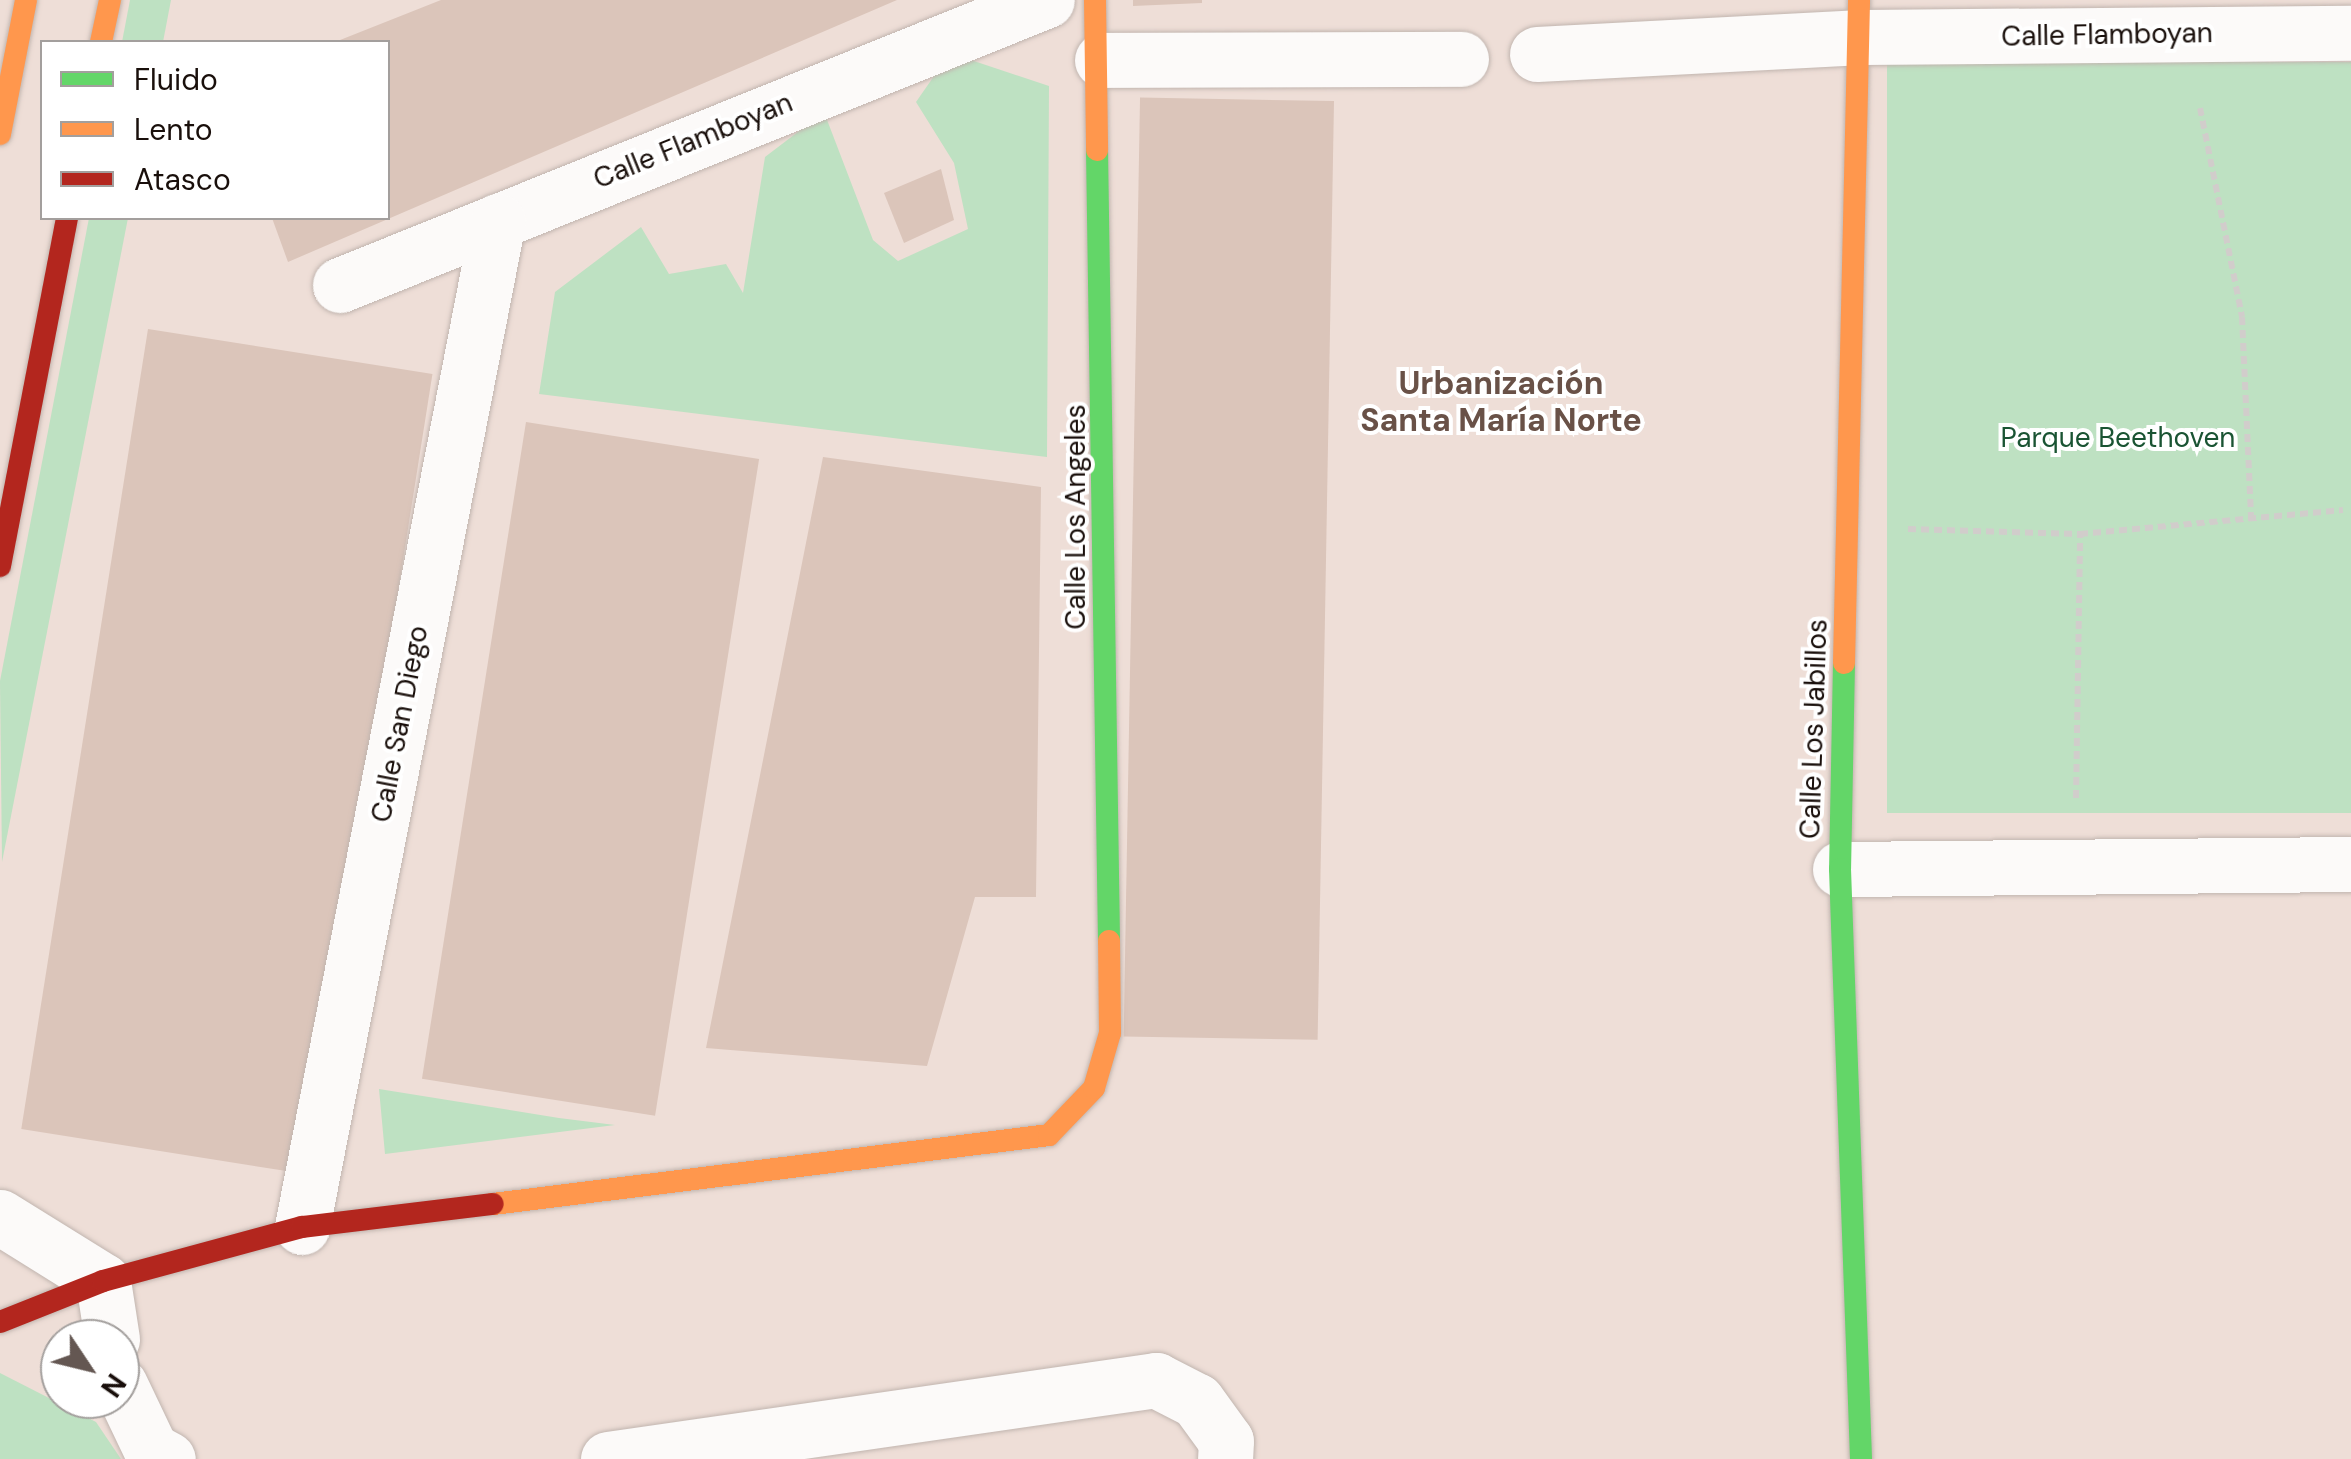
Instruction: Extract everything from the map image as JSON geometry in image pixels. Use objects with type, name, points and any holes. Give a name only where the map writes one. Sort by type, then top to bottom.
[{"type":"main road","points":[[0,134],[26,0]]},
{"type":"main road","points":[[102,40],[110,0]]},
{"type":"main road","name":"Calle Los Angeles","points":[[0,1322],[103,1282],[302,1227],[1049,1135],[1094,1088],[1110,1033],[1102,60],[1095,0]]},
{"type":"main road","name":"Calle Los Jabillos","points":[[1861,19],[1840,869],[1861,1459]]},
{"type":"main road","points":[[0,566],[68,220]]},
{"type":"street","name":"Calle Flamboyan","points":[[340,286],[1047,0]]},
{"type":"street","name":"Calle Flamboyan","points":[[1537,54],[1861,19],[2351,33]]},
{"type":"street","points":[[1102,60],[1461,58]]},
{"type":"street","name":"Calle San Diego","points":[[302,1227],[498,222]]},
{"type":"street","points":[[1840,869],[2351,864]]},
{"type":"street","points":[[0,1217],[103,1282],[109,1319]]},
{"type":"street","points":[[608,1459],[1156,1380],[1197,1401],[1226,1441],[1225,1459]]},
{"type":"street","points":[[137,1419],[152,1450],[168,1459]]},
{"type":"path","points":[[2200,108],[2242,317],[2251,518]]},
{"type":"path","points":[[1908,528],[2080,534],[2343,510]]},
{"type":"path","points":[[2076,798],[2080,534]]},
{"type":"green space","points":[[130,0],[171,0],[163,40],[122,40]]},
{"type":"green space","points":[[950,53],[1049,86],[1047,457],[539,394],[555,292],[641,227],[669,274],[726,264],[743,293],[765,157],[824,112],[873,240],[898,261],[968,229],[954,163],[916,102]]},
{"type":"green space","name":"Parque Beethoven","points":[[1887,62],[2351,62],[2351,813],[1887,813]]},
{"type":"green space","points":[[89,220],[128,220],[2,862],[0,681]]},
{"type":"green space","points":[[379,1089],[559,1118],[615,1125],[385,1154]]},
{"type":"green space","points":[[0,1373],[40,1393],[40,1419],[96,1422],[121,1459],[0,1459]]},
{"type":"building","points":[[441,0],[897,0],[390,218],[390,40],[340,40]]},
{"type":"building","points":[[1133,0],[1202,0],[1202,3],[1133,6]]},
{"type":"building","points":[[1140,98],[1334,101],[1318,1040],[1124,1036]]},
{"type":"building","points":[[941,169],[954,220],[904,243],[884,193]]},
{"type":"building","points":[[273,220],[386,220],[288,262]]},
{"type":"building","points":[[148,329],[432,374],[306,1174],[21,1129]]},
{"type":"building","points":[[526,422],[759,459],[655,1116],[422,1079]]},
{"type":"building","points":[[823,457],[1041,487],[1036,897],[975,897],[927,1066],[706,1048]]},
{"type":"traffic: fast","points":[[1097,150],[1109,941]]},
{"type":"traffic: fast","points":[[1844,663],[1840,869],[1861,1459]]},
{"type":"traffic: slow","points":[[0,134],[26,0]]},
{"type":"traffic: slow","points":[[101,40],[110,0]]},
{"type":"traffic: slow","points":[[1095,0],[1097,150]]},
{"type":"traffic: slow","points":[[1844,663],[1859,0]]},
{"type":"traffic: slow","points":[[493,1204],[1049,1135],[1094,1088],[1110,1033],[1109,941]]},
{"type":"traffic: jam","points":[[0,566],[67,220]]},
{"type":"traffic: jam","points":[[0,1322],[103,1281],[302,1227],[493,1204]]},
{"type":"district","name":"Urbanización Santa María Norte","points":[[1501,402]]}]
